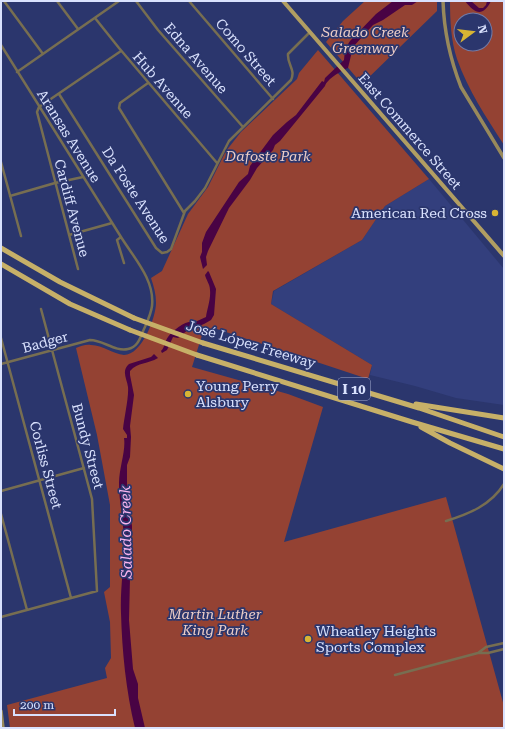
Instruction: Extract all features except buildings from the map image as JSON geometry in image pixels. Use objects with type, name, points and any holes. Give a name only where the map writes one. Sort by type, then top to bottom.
[{"type":"highway","points":[[1,244],[15,256]]},
{"type":"highway","name":"José López Freeway","points":[[1,248],[65,285],[134,318],[203,343],[394,400],[504,437]]},
{"type":"highway","name":"José López Freeway","points":[[1,264],[70,304],[130,330],[197,355],[504,449]]},
{"type":"highway","points":[[1,268],[34,284]]},
{"type":"highway","points":[[394,400],[504,418]]},
{"type":"highway","points":[[412,422],[450,443],[504,468]]},
{"type":"main road","name":"East Commerce Street","points":[[283,1],[504,256]]},
{"type":"main road","points":[[444,1],[447,46],[459,82],[504,158]]},
{"type":"main road","points":[[1,711],[3,728]]},
{"type":"street","points":[[4,1],[43,54]]},
{"type":"street","points":[[58,1],[78,29]]},
{"type":"street","points":[[17,72],[119,1]]},
{"type":"street","name":"Edna Avenue","points":[[136,1],[158,30],[243,127]]},
{"type":"street","name":"Como Street","points":[[189,1],[273,98]]},
{"type":"street","name":"Hub Avenue","points":[[95,18],[121,51],[217,163]]},
{"type":"street","name":"Da Foste Avenue","points":[[59,94],[156,248],[160,252],[166,253],[171,249],[184,213],[201,193],[229,141],[289,84],[293,77],[293,71],[289,63],[288,54],[310,32]]},
{"type":"street","name":"Aransas Avenue","points":[[1,45],[144,274],[150,286],[152,297],[151,310],[138,344],[133,348],[122,350],[95,340]]},
{"type":"street","points":[[39,107],[121,51]]},
{"type":"street","points":[[148,83],[120,103],[119,108],[184,213]]},
{"type":"street","name":"Cardiff Avenue","points":[[39,107],[37,112],[78,269]]},
{"type":"street","points":[[1,162],[21,236]]},
{"type":"street","points":[[10,196],[55,183],[83,177]]},
{"type":"street","points":[[69,235],[112,223]]},
{"type":"street","points":[[121,237],[118,240],[124,263]]},
{"type":"street","name":"Bundy Street","points":[[41,309],[93,503],[97,591],[71,598]]},
{"type":"street","name":"Corliss Street","points":[[1,338],[71,598]]},
{"type":"street","name":"Badger","points":[[1,364],[86,341],[95,340]]},
{"type":"street","points":[[1,491],[84,468]]},
{"type":"street","points":[[446,521],[461,517],[482,507],[504,484]]},
{"type":"street","points":[[1,514],[27,610]]},
{"type":"street","points":[[1,617],[71,598]]},
{"type":"street","points":[[478,653],[486,647],[504,643]]},
{"type":"street","points":[[394,675],[478,653],[488,653],[504,649]]},
{"type":"shaded area","points":[[429,179],[504,269],[504,405],[456,398],[370,375],[372,365],[271,304],[274,291],[362,240],[385,206]]},
{"type":"green space","name":"Salado Creek Greenway","points":[[365,1],[437,1],[437,11],[362,84],[326,42],[343,21]]},
{"type":"green space","points":[[450,1],[504,1],[504,145],[466,82],[455,52],[493,52],[493,12],[453,12],[453,45]]},
{"type":"green space","name":"Martin Luther King Park","points":[[318,50],[429,179],[385,206],[362,240],[273,291],[271,304],[372,365],[368,379],[214,328],[203,332],[192,367],[288,394],[323,407],[284,542],[446,497],[504,706],[504,728],[10,728],[7,705],[107,678],[105,668],[111,658],[110,622],[104,592],[110,587],[110,505],[97,435],[76,348],[85,345],[95,345],[124,355],[137,349],[147,334],[154,317],[156,297],[151,278],[162,271],[188,214],[208,187],[226,151],[241,132],[297,79],[299,73]]},
{"type":"water","points":[[393,1],[418,1],[412,5],[405,5],[373,25],[353,47],[348,68],[338,73],[326,83],[257,168],[229,208],[208,251],[206,257],[207,265],[203,269],[200,257],[202,252],[202,243],[206,232],[239,182],[248,174],[250,166],[273,135],[296,115],[322,81],[324,82],[325,78],[344,60],[345,49],[350,41],[376,14]]},
{"type":"water","points":[[465,1],[471,1],[479,8],[483,8],[487,1],[491,1],[485,10],[479,12],[472,9]]},
{"type":"water","points":[[208,271],[216,289],[214,315],[211,320],[199,326],[194,325],[178,338],[173,337],[167,350],[162,353],[161,351],[170,334],[177,328],[188,322],[195,322],[206,317],[210,293],[205,275]]},
{"type":"water","name":"Salado Creek","points":[[154,354],[158,358],[136,366],[130,371],[134,395],[130,426],[130,457],[127,465],[127,495],[132,526],[129,620],[133,669],[138,684],[138,698],[145,728],[135,728],[127,685],[122,642],[121,604],[124,543],[119,483],[124,438],[127,438],[127,435],[123,429],[128,391],[125,369],[129,364],[151,357]]},
{"type":"place","name":"American Red Cross","points":[[495,213]]},
{"type":"place","name":"Young Perry Alsbury","points":[[188,394]]},
{"type":"place","name":"Wheatley Heights Sports Complex","points":[[308,639]]},
{"type":"park label","name":"Dafoste Park","points":[[268,156]]}]
